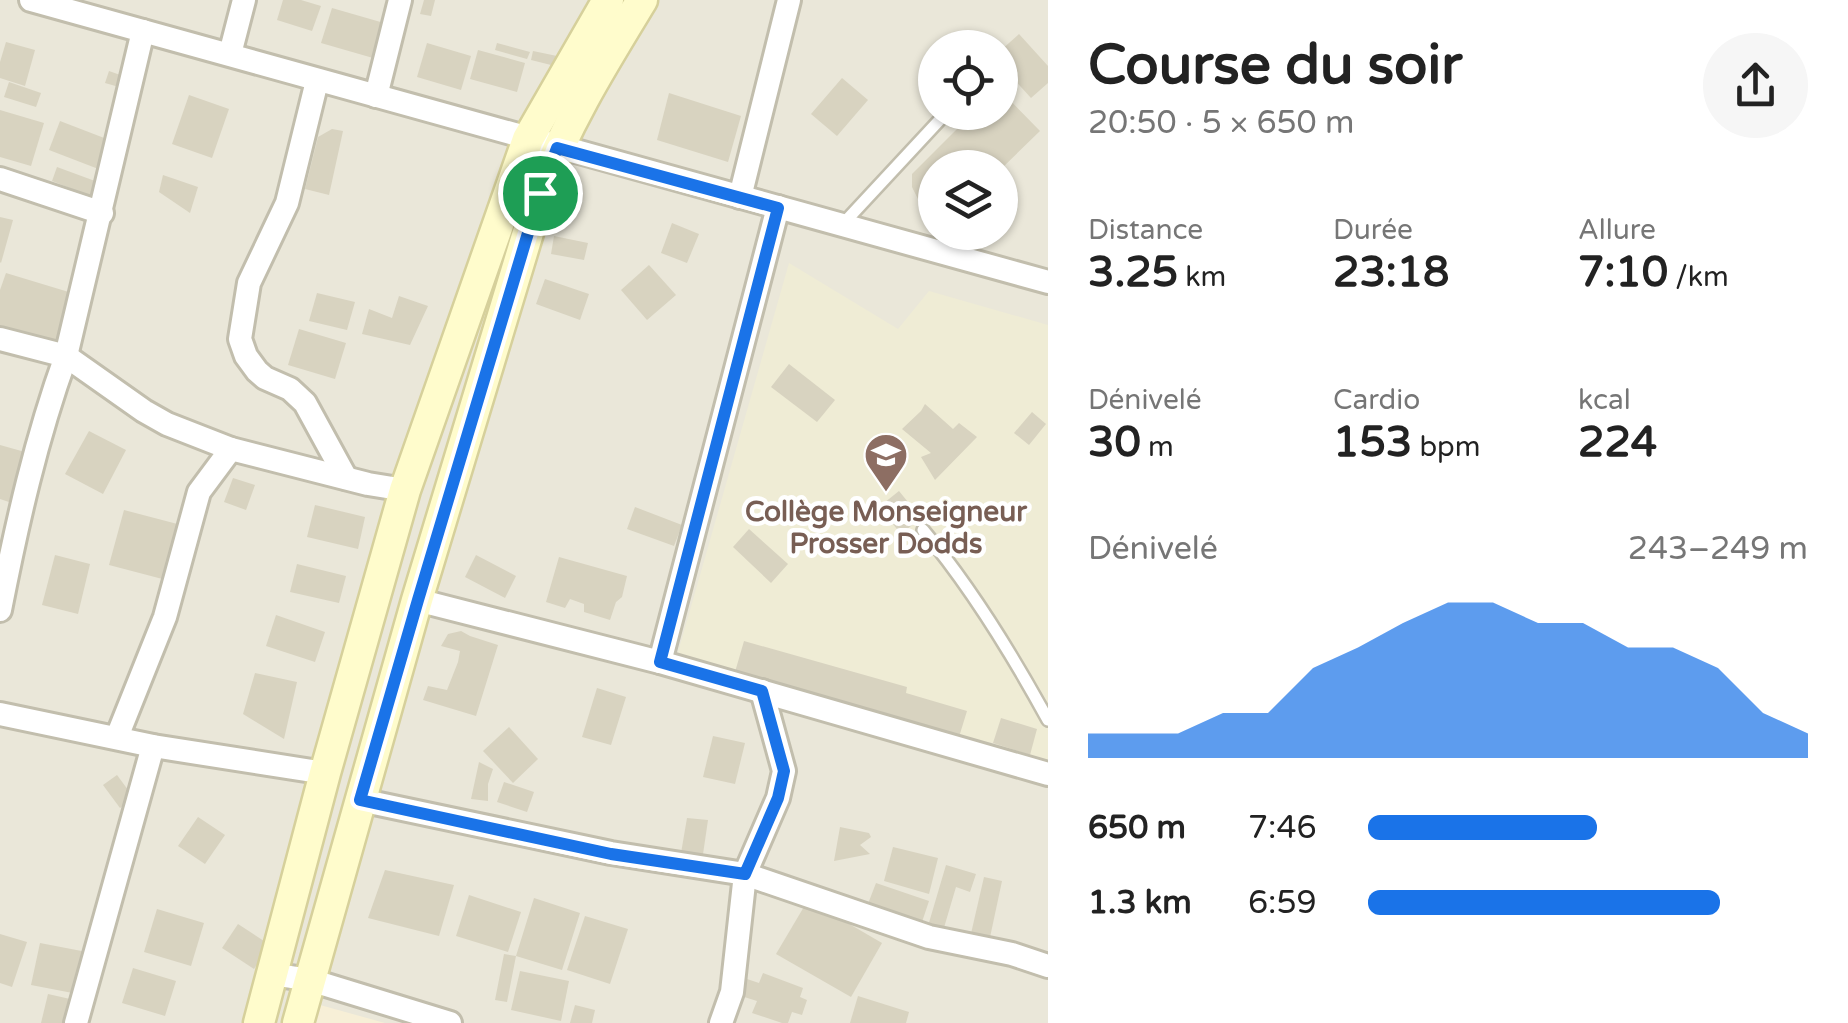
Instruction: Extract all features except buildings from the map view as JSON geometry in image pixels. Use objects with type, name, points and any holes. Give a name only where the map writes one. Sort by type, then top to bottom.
[{"type":"street","points":[[30,0],[1048,282]]},
{"type":"street","points":[[230,54],[244,0]]},
{"type":"street","points":[[376,96],[400,0]]},
{"type":"street","points":[[259,1023],[406,490],[543,144],[608,0]]},
{"type":"street","points":[[298,1023],[418,600],[540,193],[543,144],[590,86],[642,0]]},
{"type":"street","points":[[740,197],[790,0]]},
{"type":"street","points":[[0,610],[10,508],[66,356],[143,31]]},
{"type":"street","points":[[317,81],[287,203],[249,284],[240,339],[257,372],[290,390],[304,403],[346,478]]},
{"type":"street","points":[[0,179],[102,212]]},
{"type":"street","points":[[660,662],[778,208]]},
{"type":"street","points":[[0,339],[66,356],[167,424],[231,449],[406,490]]},
{"type":"street","points":[[117,737],[165,617],[198,492],[231,449]]},
{"type":"street","points":[[418,600],[660,662],[1048,774]]},
{"type":"street","points":[[721,1023],[732,992],[745,874],[778,798],[784,771],[762,691]]},
{"type":"street","points":[[0,714],[153,746],[325,773]]},
{"type":"street","points":[[76,1023],[153,746]]},
{"type":"street","points":[[360,800],[611,854],[745,874],[929,937],[1012,954],[1048,966]]},
{"type":"street","points":[[272,974],[310,980],[450,1023]]},
{"type":"lane","points":[[842,226],[930,130]]},
{"type":"lane","points":[[923,530],[950,562],[1048,720]]},
{"type":"shaded area","points":[[0,0],[1048,0],[1048,1023],[0,1023]]},
{"type":"shaded area","name":"Collège Monseigneur Prosser Dodds","points":[[789,263],[898,329],[929,291],[1048,325],[1048,768],[1031,762],[1029,755],[993,743],[959,737],[677,656]]},
{"type":"shaded area","points":[[320,1005],[385,1023],[315,1023]]},
{"type":"place","name":"Collège Monseigneur Prosser Dodds","points":[[886,493]]},
{"type":"route","points":[[557,148],[778,208],[660,662],[762,691],[784,771],[778,798],[745,874],[611,854],[360,800],[540,193],[557,148]]}]
